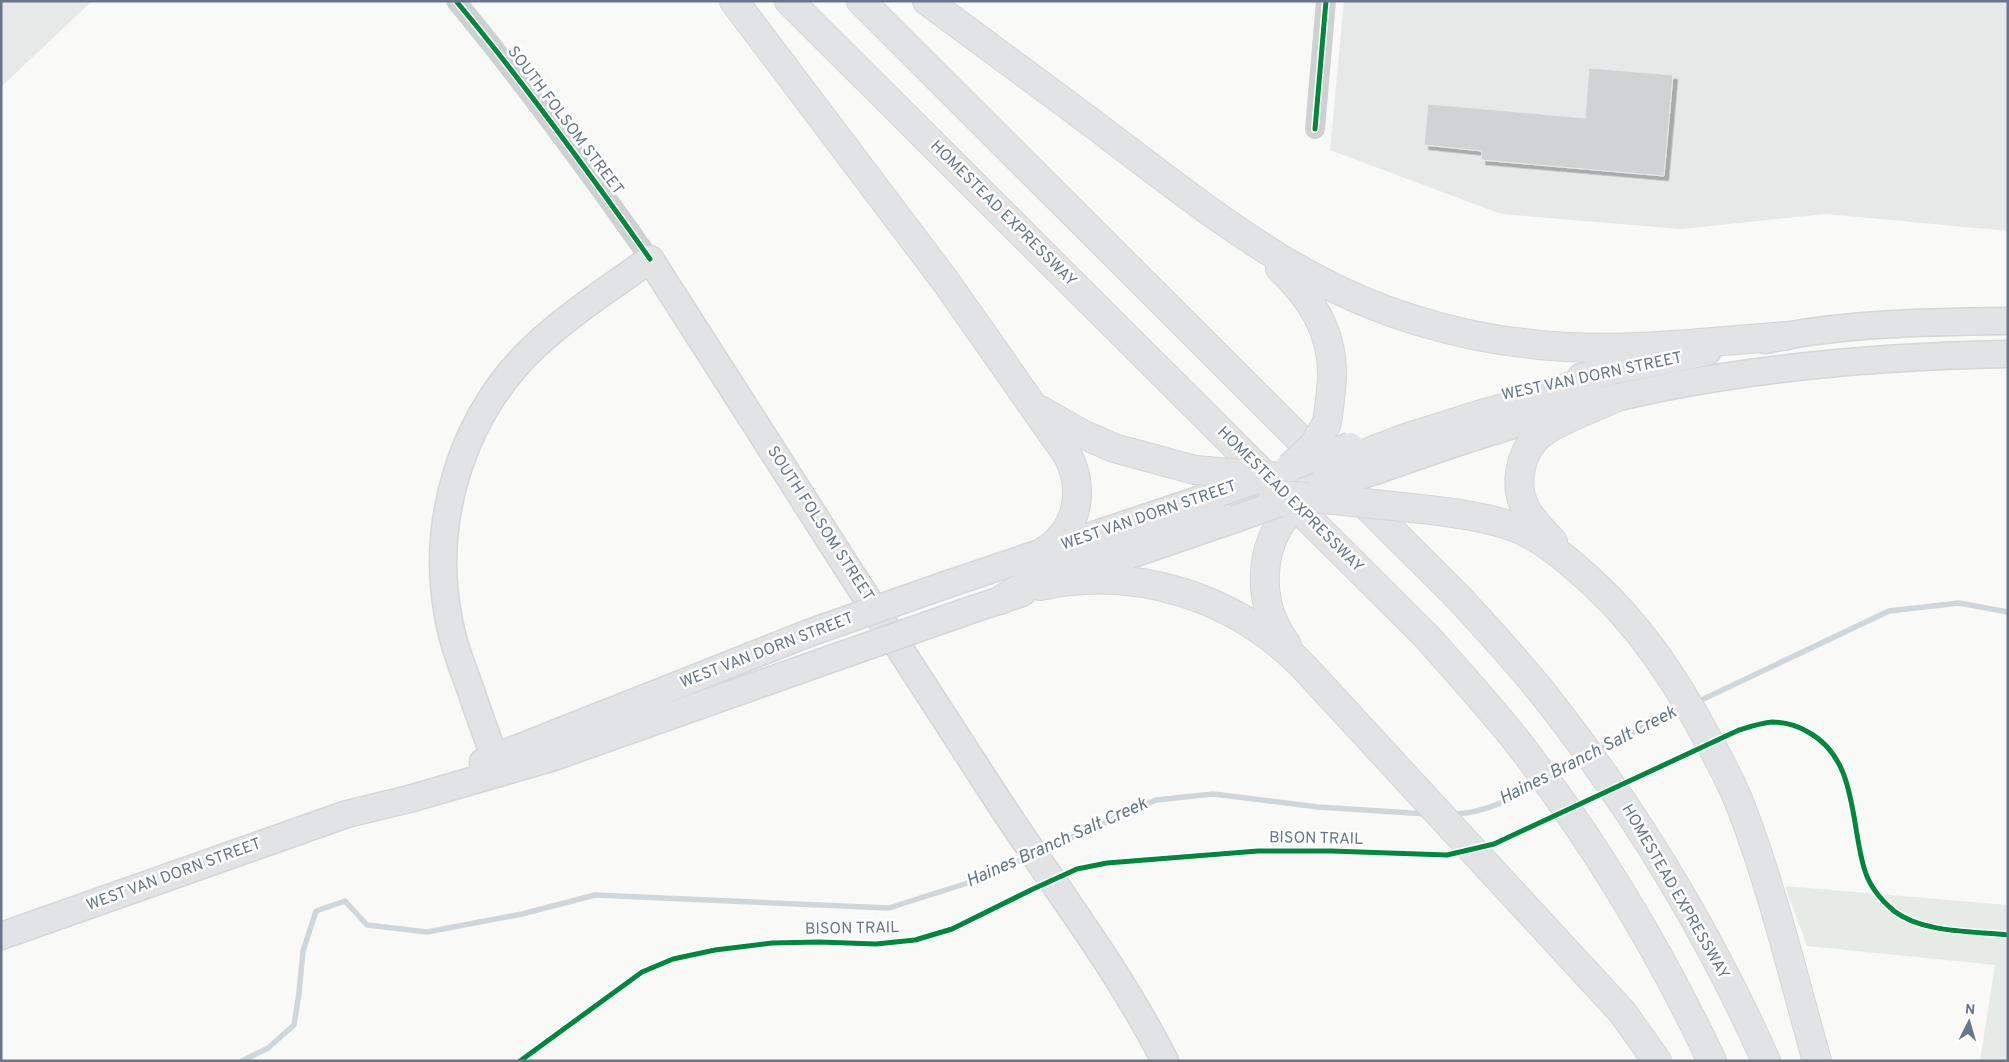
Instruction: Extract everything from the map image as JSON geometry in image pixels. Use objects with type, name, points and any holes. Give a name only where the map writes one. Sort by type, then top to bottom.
[{"type":"highway","points":[[734,1],[946,282],[1068,456],[1076,477],[1077,505],[1071,524],[1062,537],[1041,553]]},
{"type":"highway","name":"HOMESTEAD EXPRESSWAY","points":[[789,1],[1428,638],[1490,709],[1555,792],[1630,906],[1661,960],[1712,1061]]},
{"type":"highway","name":"HOMESTEAD EXPRESSWAY","points":[[861,1],[1459,598],[1506,650],[1548,700],[1635,820],[1711,949],[1766,1061]]},
{"type":"highway","points":[[927,1],[1246,236],[1310,276],[1351,296],[1392,312],[1481,337],[1530,344],[1580,348],[1635,348],[1786,336]]},
{"type":"highway","points":[[1001,600],[1046,572],[1203,515],[1278,473],[1313,446],[1327,423],[1332,372],[1329,342],[1310,301],[1246,236]]},
{"type":"highway","points":[[1303,666],[1277,632],[1267,604],[1264,576],[1268,550],[1274,534],[1286,515],[1316,490],[1383,446],[1544,397],[1603,372]]},
{"type":"highway","points":[[1022,391],[1043,412],[1082,434],[1114,448],[1195,470],[1278,473],[1316,490],[1506,524],[1551,549],[1587,578]]},
{"type":"highway","points":[[1615,398],[1541,433],[1531,444],[1523,459],[1519,476],[1520,493],[1526,509],[1536,523],[1587,578],[1621,610],[1647,642],[1678,687],[1717,756],[1741,806],[1764,871],[1817,1061]]},
{"type":"highway","points":[[1227,501],[1316,490]]},
{"type":"highway","points":[[1040,586],[1086,580],[1132,581],[1171,588],[1204,599],[1230,611],[1280,643],[1622,1012],[1656,1061]]},
{"type":"main road","points":[[497,765],[456,648],[448,614],[443,575],[444,540],[454,479],[466,447],[481,416],[502,382],[525,356],[550,333],[650,259]]},
{"type":"main road","name":"SOUTH FOLSOM STREET","points":[[650,259],[998,801],[1067,902],[1148,1027],[1165,1061]]},
{"type":"main road","name":"WEST VAN DORN STREET","points":[[1603,372],[1786,336],[1910,324],[2008,321]]},
{"type":"main road","name":"WEST VAN DORN STREET","points":[[1278,473],[1362,458],[1498,429],[1615,398],[1748,372],[1830,362],[1932,355],[2008,354]]},
{"type":"main road","name":"WEST VAN DORN STREET","points":[[497,765],[552,758],[965,612],[1137,554],[1227,501]]},
{"type":"main road","name":"WEST VAN DORN STREET","points":[[1,936],[347,814],[364,805],[497,765],[809,633],[1041,553],[1227,501]]},
{"type":"street","name":"SOUTH FOLSOM STREET","points":[[456,1],[581,160],[650,259]]},
{"type":"street","points":[[1315,129],[1326,1]]},
{"type":"shaded area","points":[[1,1],[92,1],[1,87]]},
{"type":"shaded area","points":[[1344,1],[2008,1],[2008,231],[1826,214],[1681,229],[1501,214],[1330,150]]},
{"type":"shaded area","points":[[1785,886],[2008,905],[2008,1061],[1980,1061],[1995,965],[1807,946]]},
{"type":"building","points":[[1589,68],[1673,75],[1664,176],[1481,160],[1482,151],[1424,145],[1428,104],[1585,118]]},
{"type":"waterway","name":"Haines Branch Salt Creek","points":[[1695,703],[1889,611],[1959,603],[2008,612]]},
{"type":"waterway","name":"Haines Branch Salt Creek","points":[[1596,751],[1682,709]]},
{"type":"waterway","name":"Haines Branch Salt Creek","points":[[1553,776],[1584,758]]},
{"type":"waterway","name":"Haines Branch Salt Creek","points":[[1451,814],[1463,814],[1486,809],[1509,800],[1540,783]]},
{"type":"waterway","name":"Haines Branch Salt Creek","points":[[1041,851],[1156,800],[1213,794],[1318,807],[1427,814]]},
{"type":"waterway","name":"Haines Branch Salt Creek","points":[[242,1061],[268,1048],[294,1025],[303,951],[316,911],[345,901],[367,925],[427,932],[522,914],[595,895],[889,908],[977,880],[1028,857]]},
{"type":"cycle path","points":[[456,1],[556,128],[650,259]]},
{"type":"cycle path","points":[[1315,129],[1326,1]]},
{"type":"cycle path","name":"BISON TRAIL","points":[[520,1061],[642,972],[673,959],[715,950],[772,943],[876,944],[915,940],[952,929],[1077,869],[1107,863],[1258,851],[1331,851],[1447,855],[1494,844],[1739,730],[1772,722],[1791,725],[1808,732],[1824,744],[1836,759],[1850,794],[1860,853],[1867,877],[1880,898],[1889,907],[1906,918],[1933,927],[2008,935]]}]
